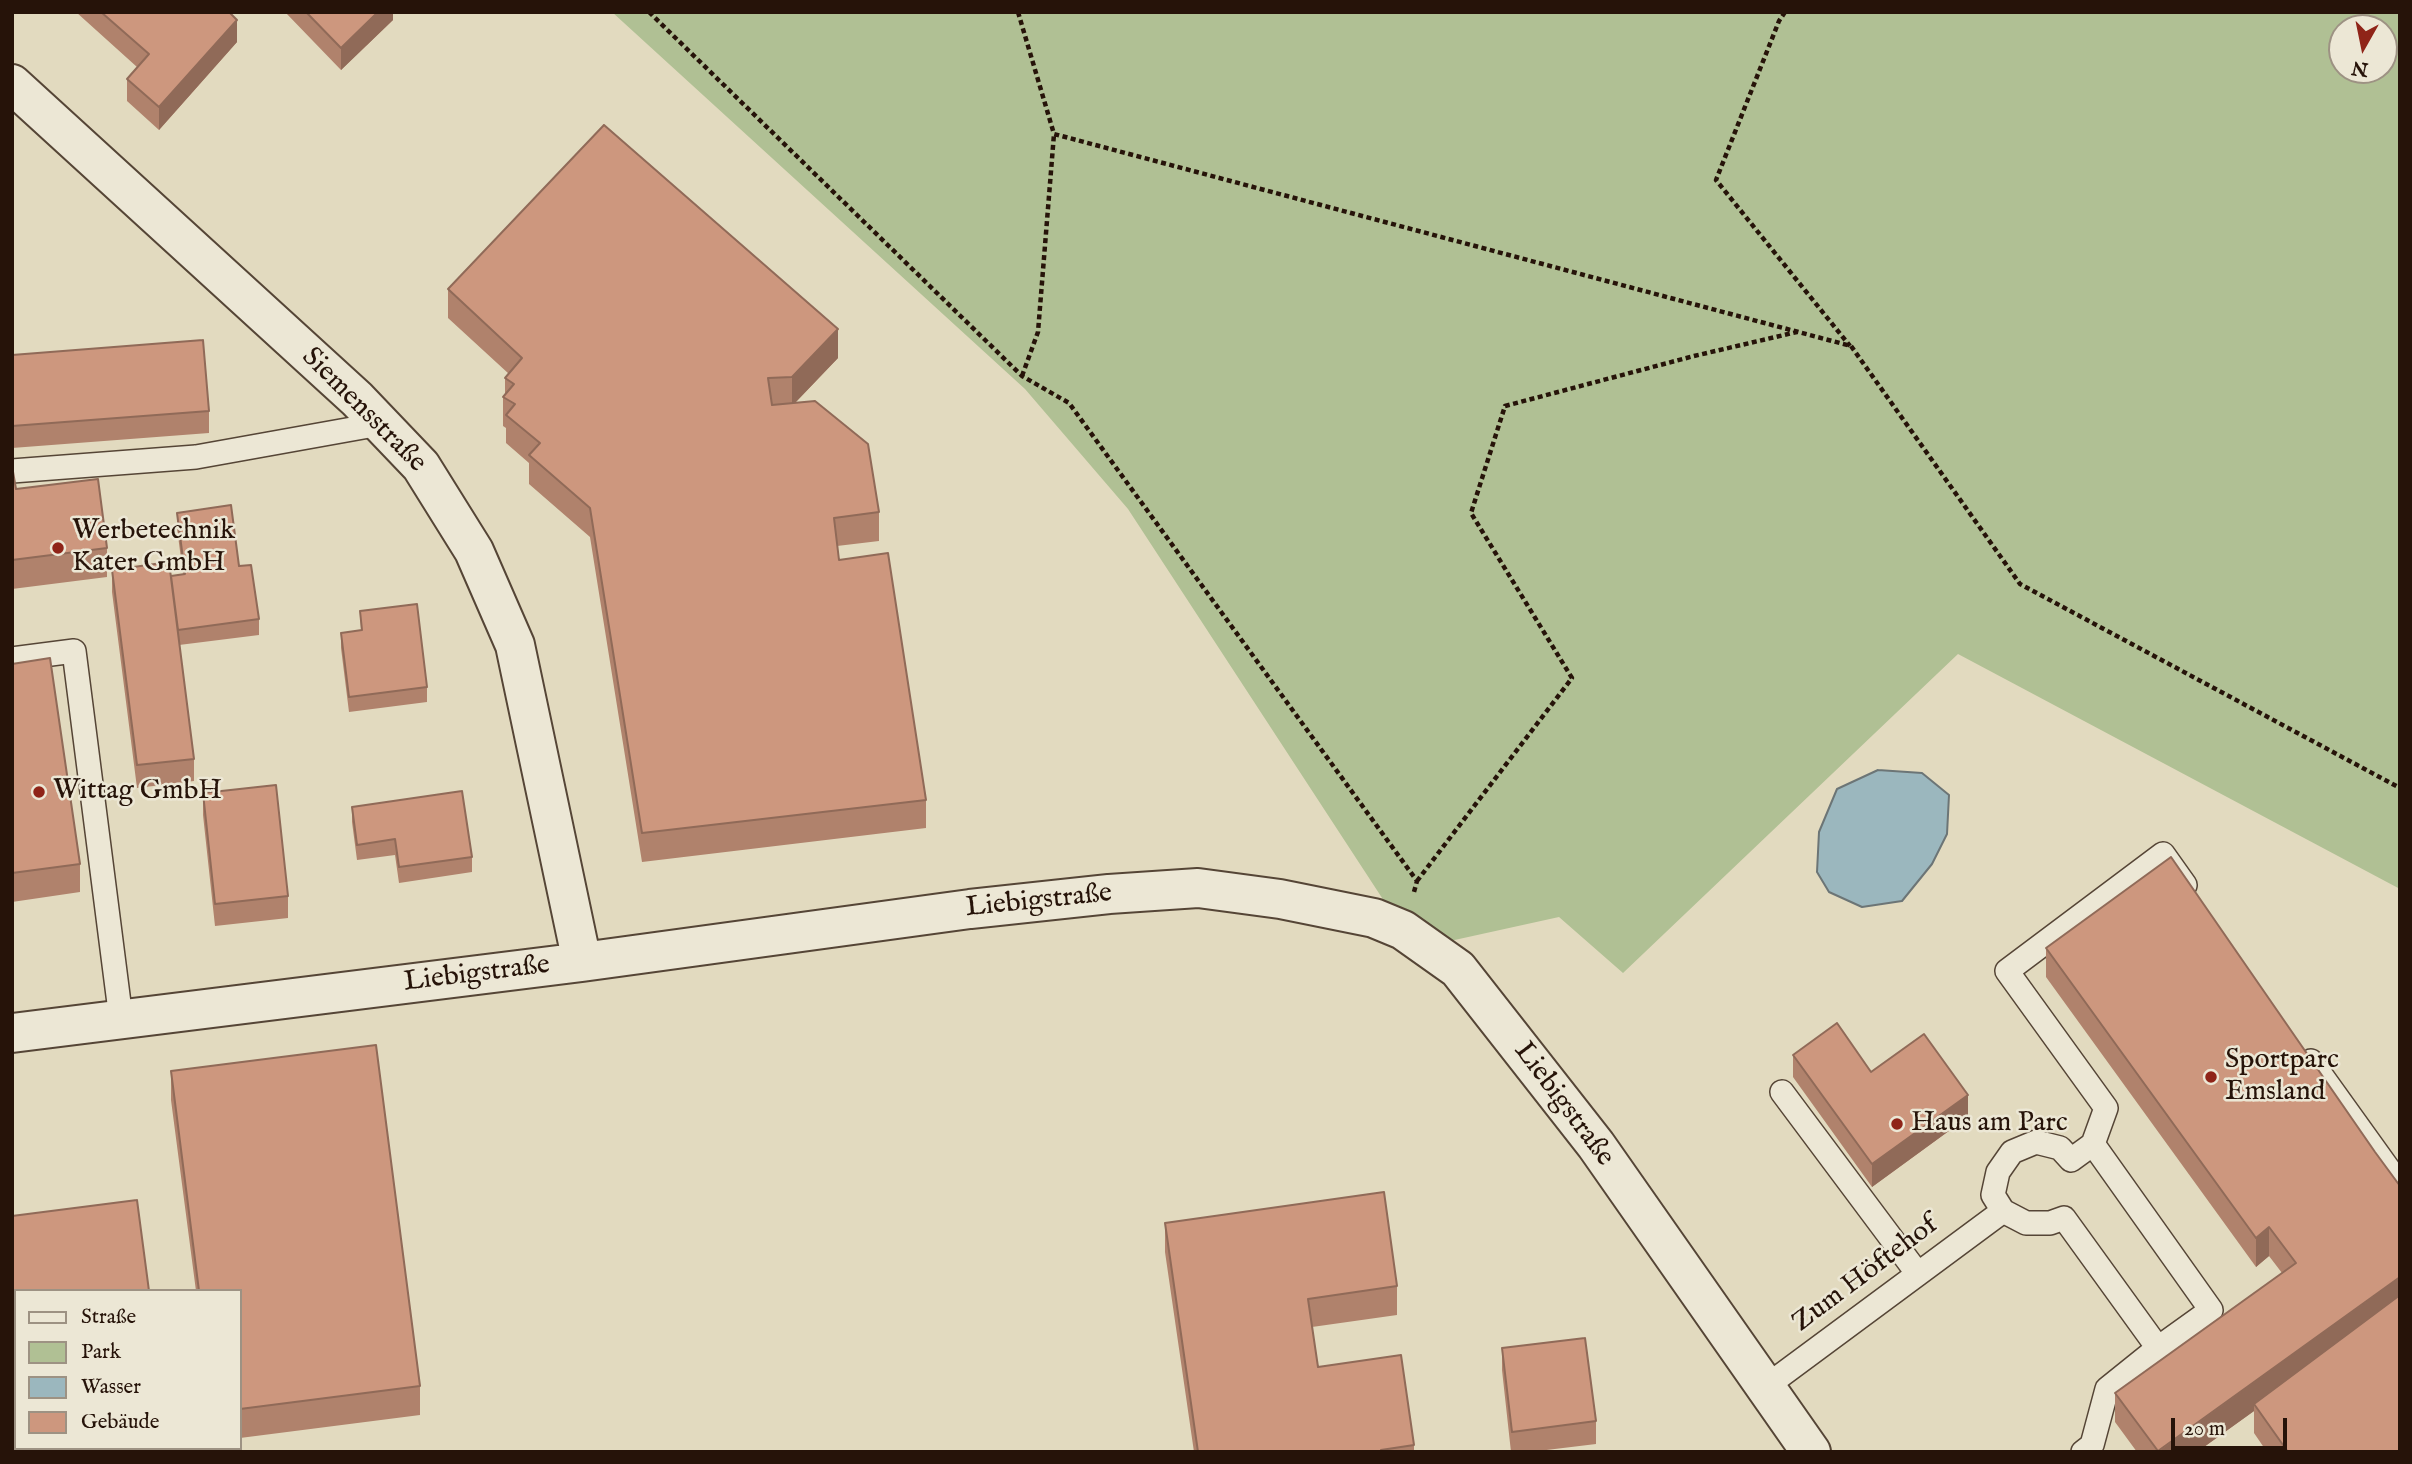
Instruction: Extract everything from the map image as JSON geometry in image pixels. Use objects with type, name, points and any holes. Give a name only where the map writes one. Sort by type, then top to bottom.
[{"type":"street","name":"Siemensstraße","points":[[12,84],[357,399],[421,466],[474,551],[514,645],[582,962]]},
{"type":"street","name":"Liebigstraße","points":[[12,1033],[582,962],[970,909],[1109,894],[1198,888],[1280,899],[1374,918],[1403,930],[1458,969],[1596,1145],[1811,1452]]},
{"type":"lane","points":[[12,471],[196,457],[380,424]]},
{"type":"lane","points":[[12,659],[74,651],[121,1019]]},
{"type":"lane","points":[[2158,1348],[2064,1218],[2050,1223],[2026,1223],[2003,1210],[1993,1195],[1998,1172],[2012,1152],[2036,1142],[2060,1148],[2071,1160],[2093,1144],[2106,1108],[2007,971],[2163,854],[2195,898]]},
{"type":"lane","points":[[2297,1041],[2400,1185]]},
{"type":"lane","points":[[1782,1092],[1918,1274]]},
{"type":"lane","points":[[2090,1450],[2107,1389],[2211,1310],[2093,1144]]},
{"type":"lane","name":"Zum Höftehof","points":[[1764,1388],[2003,1210]]},
{"type":"path","points":[[649,12],[1022,376],[1069,403],[1417,881]]},
{"type":"path","points":[[1018,12],[1054,134],[1038,332],[1022,376]]},
{"type":"path","points":[[1785,12],[1779,21],[1716,180],[1851,346],[2020,584],[2400,788]]},
{"type":"path","points":[[1054,134],[1851,346]]},
{"type":"path","points":[[1403,930],[1417,881],[1572,678],[1471,513],[1505,406],[1798,332]]},
{"type":"green space","points":[[612,12],[2400,12],[2400,889],[1958,654],[1623,973],[1559,917],[1450,941],[1403,930],[1128,509],[1025,389]]},
{"type":"water","points":[[1878,770],[1922,773],[1949,795],[1947,834],[1932,864],[1902,901],[1862,907],[1829,892],[1817,872],[1819,832],[1837,789]]},
{"type":"building","points":[[101,12],[229,12],[237,20],[159,107],[127,79],[149,54]]},
{"type":"building","points":[[306,12],[378,12],[341,48]]},
{"type":"building","points":[[604,125],[838,329],[792,377],[768,378],[772,405],[815,401],[868,444],[879,512],[834,518],[839,560],[888,553],[926,800],[642,833],[590,508],[529,455],[540,443],[506,415],[515,404],[503,397],[514,384],[505,378],[522,358],[448,289]]},
{"type":"building","points":[[203,340],[209,411],[12,426],[12,355]]},
{"type":"building","points":[[12,466],[16,489],[98,479],[107,548],[12,560]]},
{"type":"building","points":[[231,505],[239,566],[251,565],[259,619],[178,630],[171,576],[185,574],[177,513]]},
{"type":"building","points":[[169,562],[194,759],[137,765],[112,570]]},
{"type":"building","points":[[417,604],[427,687],[349,697],[341,633],[362,630],[360,611]]},
{"type":"building","name":"Wittag GmbH","points":[[50,658],[80,864],[12,873],[12,664]]},
{"type":"building","points":[[276,785],[288,896],[215,904],[203,793]]},
{"type":"building","points":[[462,791],[472,857],[399,867],[395,839],[357,845],[352,807]]},
{"type":"building","points":[[2171,857],[2400,1186],[2400,1277],[2158,1451],[2115,1393],[2296,1263],[2269,1227],[2256,1238],[2046,948]]},
{"type":"building","points":[[1837,1023],[1871,1072],[1924,1034],[1968,1095],[1872,1164],[1793,1055]]},
{"type":"building","points":[[376,1045],[420,1386],[242,1409],[242,1289],[199,1289],[171,1071]]},
{"type":"building","points":[[1384,1192],[1397,1286],[1308,1299],[1318,1367],[1401,1355],[1414,1445],[1381,1452],[1198,1452],[1165,1223]]},
{"type":"building","points":[[137,1200],[149,1289],[14,1289],[12,1440],[12,1216]]},
{"type":"building","points":[[2400,1295],[2400,1452],[2288,1452],[2254,1404]]},
{"type":"building","points":[[1585,1338],[1596,1421],[1512,1432],[1502,1348]]},
{"type":"place","name":"Werbetechnik Kater GmbH","points":[[58,548]]},
{"type":"place","name":"Wittag GmbH","points":[[39,792]]},
{"type":"place","name":"Sportparc Emsland","points":[[2211,1077]]},
{"type":"place","name":"Haus am Parc","points":[[1897,1124]]}]
